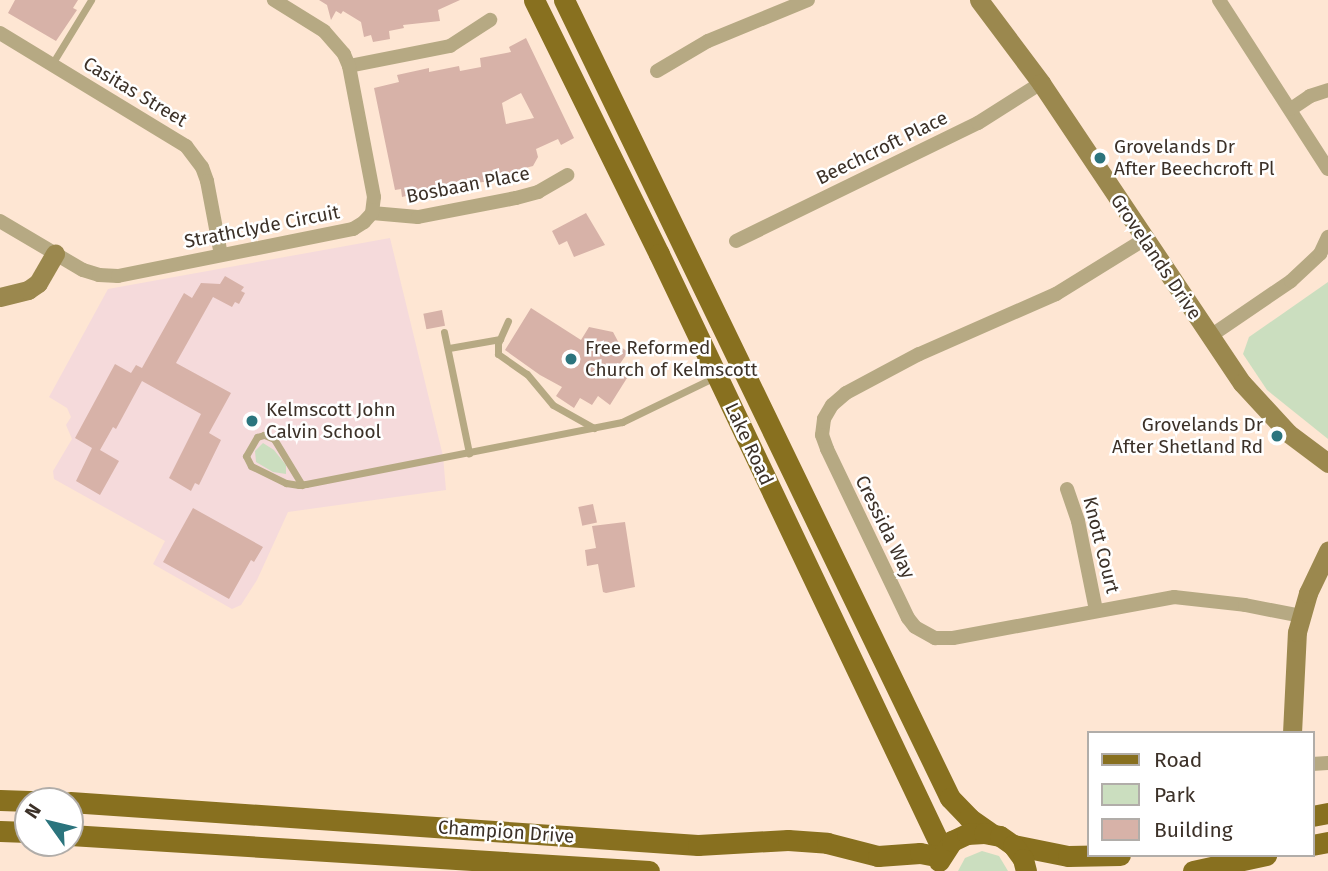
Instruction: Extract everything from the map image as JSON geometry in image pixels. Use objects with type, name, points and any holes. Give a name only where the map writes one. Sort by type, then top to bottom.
[{"type":"main road","name":"Lake Road","points":[[534,0],[717,376],[940,860]]},
{"type":"main road","name":"Lake Road","points":[[564,0],[950,798],[969,818],[1013,845]]},
{"type":"main road","points":[[717,376],[742,365]]},
{"type":"main road","name":"Champion Drive","points":[[84,803],[698,845],[797,841],[827,843],[877,856],[901,857],[920,853],[940,860]]},
{"type":"main road","points":[[940,860],[952,841],[967,834],[992,834]]},
{"type":"main road","name":"Champion Drive","points":[[84,836],[649,871]]},
{"type":"main road","points":[[1013,845],[1068,856],[1086,856]]},
{"type":"main road","points":[[1013,845],[1023,859],[1026,871]]},
{"type":"main road","points":[[1193,871],[1256,857]]},
{"type":"street","points":[[274,0],[295,5],[324,31],[344,54],[349,66],[374,194],[372,213]]},
{"type":"street","points":[[657,71],[708,41],[808,0]]},
{"type":"street","name":"Grovelands Drive","points":[[979,0],[1041,83],[1209,337],[1269,415],[1328,463]]},
{"type":"street","points":[[1219,0],[1328,169]]},
{"type":"street","points":[[349,66],[450,46],[490,20]]},
{"type":"street","name":"Casitas Street","points":[[0,33],[187,146],[207,181],[221,255]]},
{"type":"street","name":"Beechcroft Place","points":[[736,241],[965,130],[1041,83]]},
{"type":"street","points":[[1291,109],[1310,96],[1328,90]]},
{"type":"street","name":"Bosbaan Place","points":[[372,213],[406,218],[430,215],[538,192],[568,175]]},
{"type":"street","name":"Strathclyde Circuit","points":[[0,221],[86,271],[118,276],[353,229],[372,213]]},
{"type":"street","points":[[1209,337],[1291,281],[1320,254],[1328,237]]},
{"type":"street","name":"Cressida Way","points":[[1145,239],[1094,272],[1021,312],[919,354],[864,382],[832,405],[822,427],[827,449],[904,609],[922,632],[947,639],[1174,597],[1245,605],[1301,616]]},
{"type":"street","points":[[0,297],[29,290],[38,283],[55,254]]},
{"type":"street","name":"Knott Court","points":[[1067,489],[1078,521],[1096,610]]},
{"type":"street","points":[[1292,731],[1295,649],[1301,616],[1328,551]]},
{"type":"lane","points":[[52,64],[91,0]]},
{"type":"lane","points":[[508,321],[500,338],[498,354],[527,374],[553,405],[595,428]]},
{"type":"lane","points":[[444,332],[470,453]]},
{"type":"lane","points":[[449,348],[500,338]]},
{"type":"lane","points":[[302,485],[274,439],[264,435],[257,436],[248,450],[248,464],[278,481],[302,485],[595,428],[635,416],[717,376]]},
{"type":"shaded area","name":"Kelmscott John Calvin School","points":[[390,238],[443,456],[446,490],[288,512],[257,580],[241,605],[232,609],[153,564],[165,541],[54,479],[53,471],[72,439],[66,425],[71,417],[67,408],[49,397],[108,289]]},
{"type":"green space","points":[[1328,282],[1328,439],[1267,390],[1243,354],[1249,337]]},
{"type":"green space","points":[[263,443],[274,450],[286,465],[286,474],[273,472],[256,462],[255,451]]},
{"type":"green space","points":[[982,851],[999,856],[1008,871],[958,871],[965,858]]},
{"type":"building","points":[[15,0],[78,0],[73,8],[77,10],[56,41],[8,13]]},
{"type":"building","points":[[319,0],[460,0],[438,10],[440,21],[403,25],[404,28],[389,31],[390,39],[373,42],[371,35],[364,37],[361,22],[343,11],[341,14],[336,11],[331,20],[327,5]]},
{"type":"building","points":[[526,38],[574,138],[561,145],[558,139],[536,149],[538,157],[533,166],[510,172],[511,178],[440,188],[441,193],[407,200],[406,196],[402,197],[401,189],[395,190],[374,88],[399,82],[397,75],[429,68],[429,72],[459,66],[460,71],[481,67],[480,58],[511,52],[509,47]],"holes":[[[521,93],[534,118],[506,124],[502,103]]]},
{"type":"building","points":[[586,213],[605,245],[574,257],[567,241],[559,245],[552,231]]},
{"type":"building","points":[[225,276],[244,287],[241,291],[245,293],[239,304],[235,302],[232,307],[213,297],[176,363],[231,393],[209,433],[221,440],[199,485],[195,483],[191,491],[169,478],[201,414],[142,381],[116,429],[113,427],[100,450],[119,461],[100,495],[76,481],[92,448],[75,438],[115,364],[131,373],[136,365],[142,368],[184,293],[192,298],[201,283],[220,284]]},
{"type":"building","name":"Free Reformed Church of Kelmscott","points":[[531,308],[581,340],[589,327],[613,332],[621,347],[628,352],[615,371],[627,378],[610,405],[598,396],[592,405],[580,398],[574,408],[556,396],[562,387],[505,350]]},
{"type":"building","points":[[442,310],[445,326],[426,329],[423,314]]},
{"type":"building","points":[[593,504],[597,523],[582,526],[578,507]]},
{"type":"building","points":[[193,508],[263,547],[254,562],[251,560],[229,599],[163,562]]},
{"type":"building","points":[[625,522],[635,587],[606,593],[603,592],[598,564],[587,566],[585,550],[596,548],[592,526]]},
{"type":"place","name":"Grovelands Dr After Beechcroft Pl","points":[[1100,158]]},
{"type":"place","name":"Free Reformed Church of Kelmscott","points":[[571,359]]},
{"type":"place","name":"Kelmscott John Calvin School","points":[[252,421]]},
{"type":"place","name":"Grovelands Dr After Shetland Rd","points":[[1277,436]]}]
